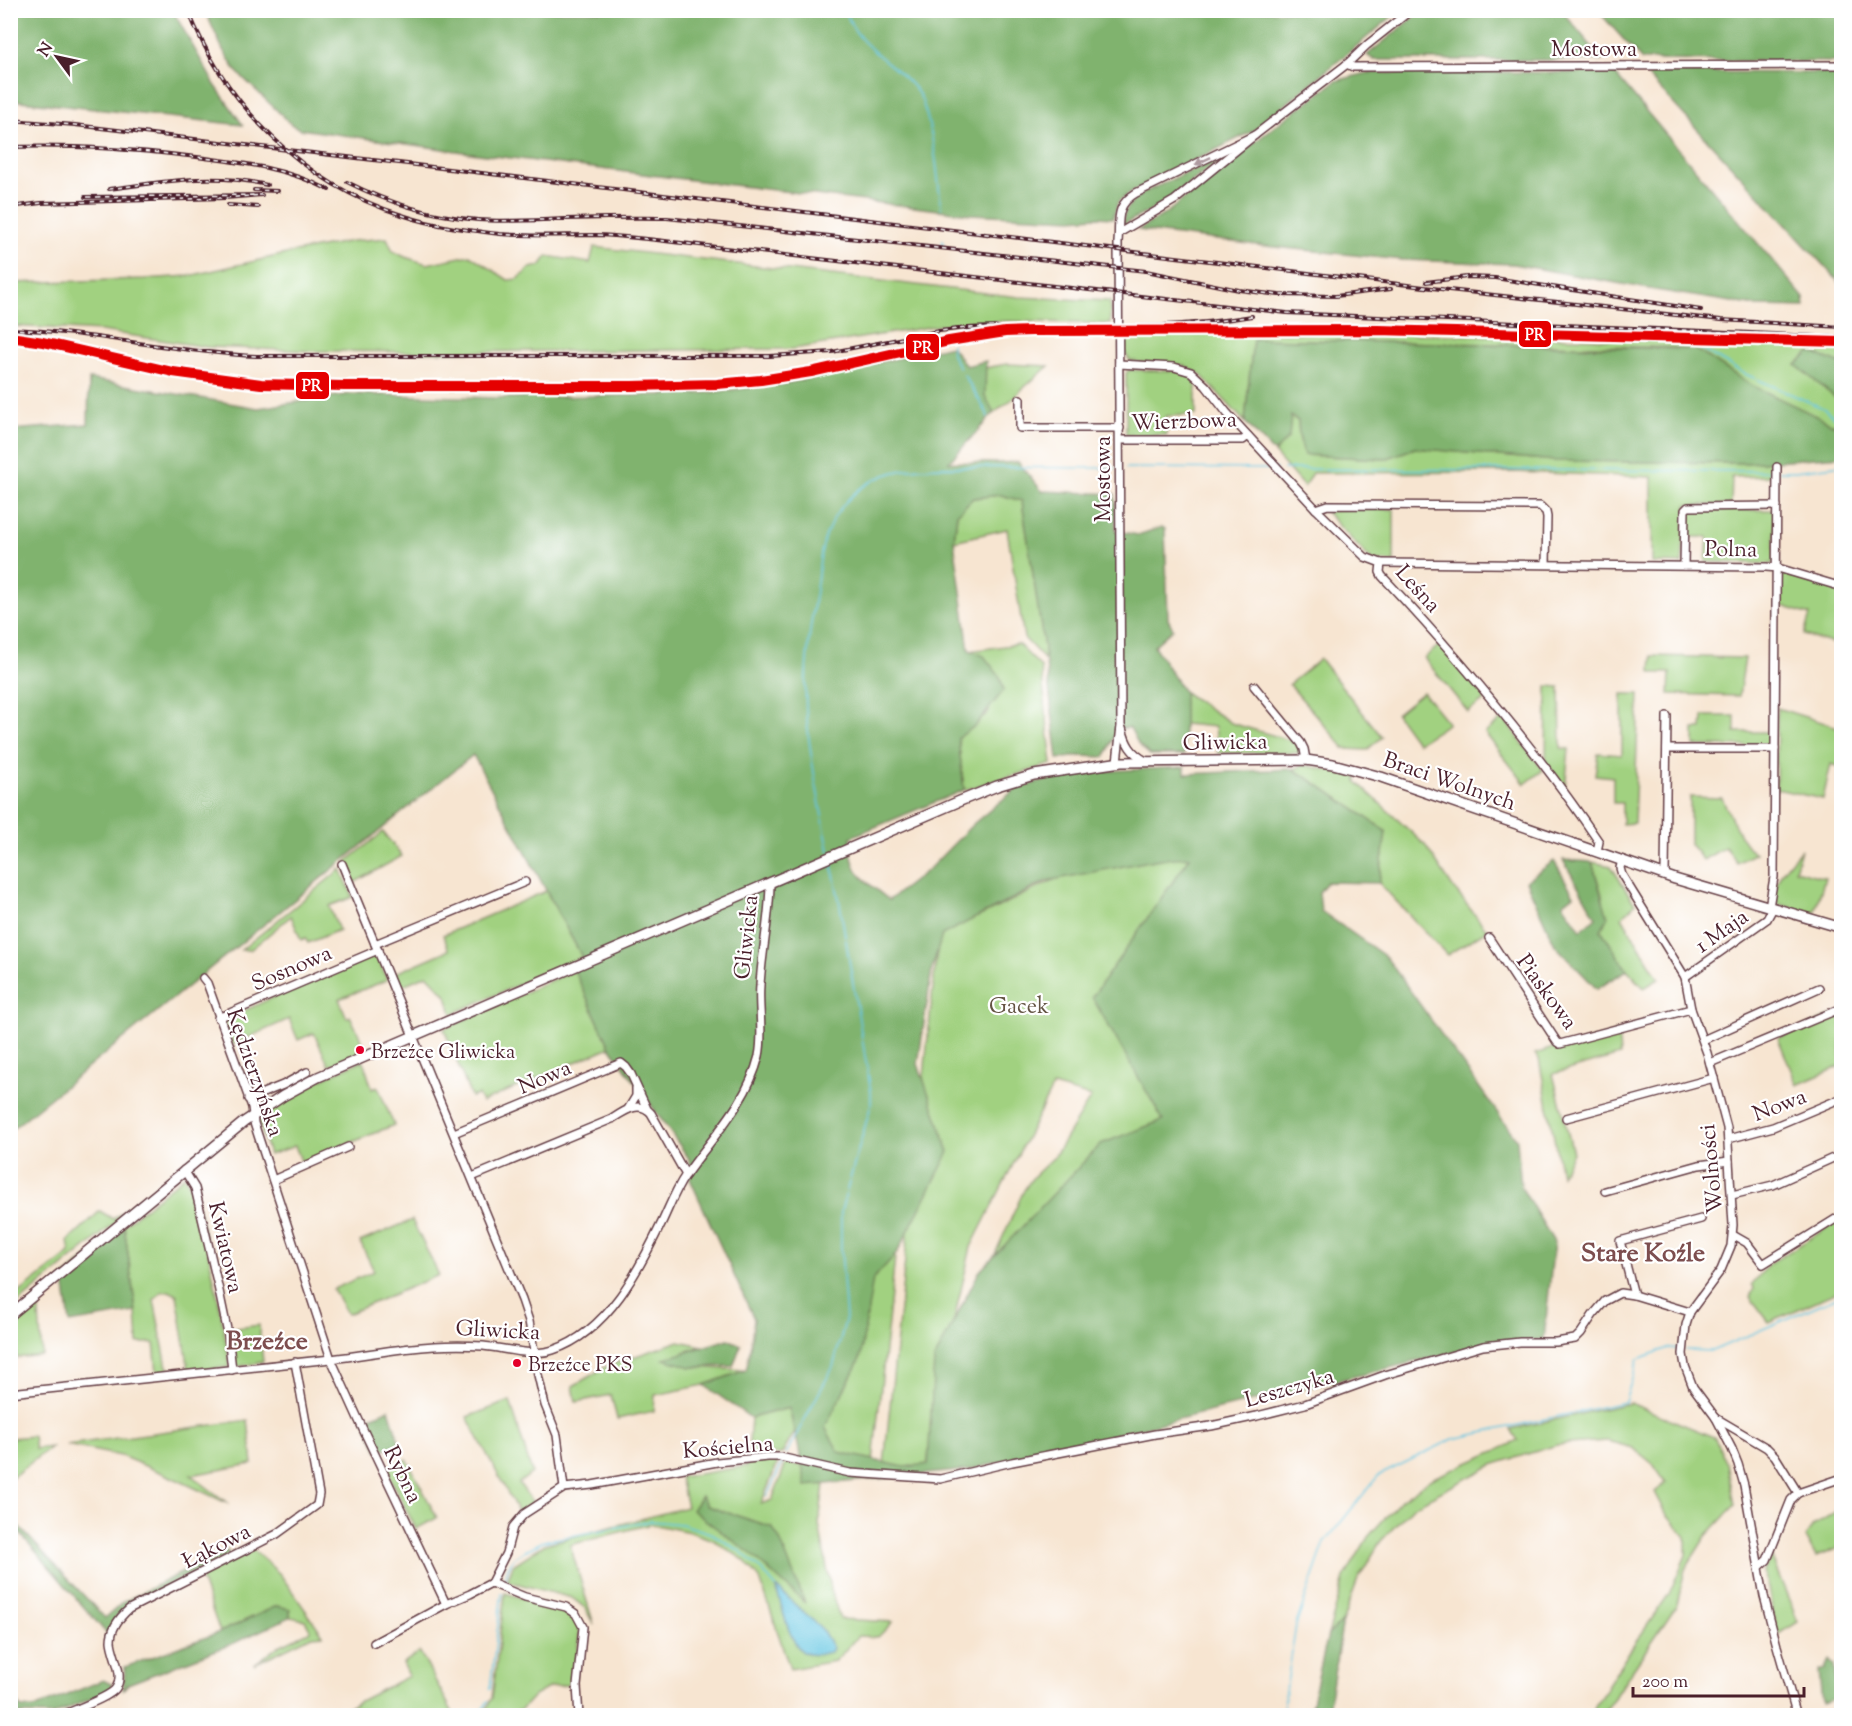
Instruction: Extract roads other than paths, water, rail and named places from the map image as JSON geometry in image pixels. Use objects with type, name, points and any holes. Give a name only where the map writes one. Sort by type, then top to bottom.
[{"type":"main road","name":"Braci Wolnych","points":[[1306,760],[1372,774],[1665,875],[1842,928]]},
{"type":"main road","name":"Gliwicka","points":[[10,1315],[253,1115],[290,1091],[412,1035],[997,786],[1034,776],[1119,762],[1306,760]]},
{"type":"street","name":"Mostowa","points":[[1119,233],[1175,200],[1347,64],[1411,10]]},
{"type":"street","name":"Mostowa","points":[[1347,64],[1353,67],[1842,65]]},
{"type":"street","name":"Mostowa","points":[[1119,762],[1121,726],[1118,225],[1121,208],[1129,197],[1255,135]]},
{"type":"street","name":"Leśna","points":[[1119,364],[1174,367],[1191,372],[1316,509],[1364,556],[1371,561],[1381,563],[1382,576],[1462,664],[1562,790],[1599,842],[1597,851]]},
{"type":"street","name":"Wierzbowa","points":[[1020,399],[1020,428],[1120,428]]},
{"type":"street","name":"Wierzbowa","points":[[1120,440],[1243,440],[1248,436]]},
{"type":"street","points":[[1777,470],[1778,568],[1842,587]]},
{"type":"street","points":[[1316,509],[1328,505],[1540,506],[1546,512],[1547,517],[1546,564]]},
{"type":"street","points":[[1684,566],[1685,510],[1688,507],[1778,506]]},
{"type":"street","name":"Polna","points":[[1381,563],[1778,568],[1771,907]]},
{"type":"street","points":[[1254,686],[1301,743],[1306,760]]},
{"type":"street","points":[[1665,875],[1667,716]]},
{"type":"street","name":"Mostowa","points":[[1121,726],[1126,744]]},
{"type":"street","points":[[1126,744],[1131,751],[1147,761]]},
{"type":"street","points":[[1119,762],[1125,758],[1126,744]]},
{"type":"street","points":[[1667,749],[1775,749]]},
{"type":"street","name":"Wolności","points":[[1622,860],[1620,868],[1622,874],[1685,977],[1691,1009],[1703,1040],[1725,1117],[1733,1235],[1721,1270],[1690,1312],[1683,1354],[1693,1387],[1716,1418],[1738,1464],[1774,1636],[1797,1716]]},
{"type":"street","points":[[342,864],[522,1300],[529,1321],[545,1405],[557,1435],[564,1488],[524,1514],[513,1527],[506,1553],[491,1583],[446,1604],[374,1643]]},
{"type":"street","points":[[376,947],[525,882]]},
{"type":"street","name":"Gliwicka","points":[[10,1393],[331,1359],[431,1346],[458,1345],[535,1352],[552,1351],[572,1341],[593,1326],[628,1287],[686,1175],[729,1120],[752,1077],[761,1037],[760,989],[770,903],[770,882]]},
{"type":"street","name":"1 Maja","points":[[1685,977],[1767,919],[1771,907]]},
{"type":"street","name":"Piaskowa","points":[[1489,938],[1560,1044],[1691,1009]]},
{"type":"street","name":"Sosnowa","points":[[218,1018],[376,947]]},
{"type":"street","name":"Kędzierzyńska","points":[[203,978],[207,983],[248,1099],[331,1359]]},
{"type":"street","points":[[1703,1040],[1819,988]]},
{"type":"street","points":[[1710,1063],[1842,1008]]},
{"type":"street","name":"Nowa","points":[[454,1133],[621,1063],[631,1074],[647,1109],[686,1175]]},
{"type":"street","points":[[248,1099],[307,1072]]},
{"type":"street","points":[[1566,1118],[1714,1078]]},
{"type":"street","points":[[628,1109],[636,1096],[636,1088]]},
{"type":"street","name":"Nowa","points":[[1728,1139],[1773,1127],[1842,1098]]},
{"type":"street","points":[[472,1177],[612,1119],[628,1109],[640,1106],[647,1109]]},
{"type":"street","points":[[273,1180],[348,1147]]},
{"type":"street","points":[[1732,1195],[1773,1185],[1842,1154]]},
{"type":"street","points":[[679,1161],[695,1163]]},
{"type":"street","points":[[1605,1191],[1699,1165],[1729,1161]]},
{"type":"street","name":"Kwiatowa","points":[[184,1170],[195,1188],[222,1305],[232,1370]]},
{"type":"street","points":[[1733,1235],[1747,1243],[1763,1264],[1842,1215]]},
{"type":"street","points":[[1634,1295],[1620,1241],[1701,1219]]},
{"type":"street","name":"Leszczyka","points":[[932,1479],[1257,1416],[1305,1404],[1385,1375],[1483,1346],[1575,1339],[1608,1298],[1620,1293],[1690,1312]]},
{"type":"street","name":"Rybna","points":[[331,1359],[446,1604]]},
{"type":"street","name":"Łąkowa","points":[[61,1716],[110,1694],[117,1688],[118,1674],[111,1641],[120,1617],[129,1609],[277,1534],[318,1504],[319,1494],[295,1362]]},
{"type":"street","points":[[1716,1418],[1767,1448],[1775,1456],[1798,1493]]},
{"type":"street","name":"Kościelna","points":[[564,1488],[717,1462],[768,1457],[784,1458],[850,1473],[932,1479]]},
{"type":"street","points":[[1759,1567],[1767,1560],[1791,1500],[1798,1493],[1842,1478]]},
{"type":"street","points":[[491,1583],[525,1597],[566,1607],[576,1614],[583,1627],[577,1686],[579,1716]]},
{"type":"water","points":[[776,1587],[822,1629],[833,1648],[831,1652],[810,1654],[798,1647],[786,1622]]},
{"type":"waterway","points":[[846,10],[858,35],[902,75],[921,98],[934,148],[941,208]]},
{"type":"waterway","points":[[942,240],[943,245]]},
{"type":"waterway","points":[[1696,342],[1696,346],[1745,374],[1825,409],[1842,424]]},
{"type":"waterway","points":[[952,343],[952,355],[960,368]]},
{"type":"waterway","points":[[964,375],[988,418]]},
{"type":"waterway","points":[[1779,471],[1842,465]]},
{"type":"waterway","points":[[829,851],[810,744],[806,708],[806,678],[822,550],[829,528],[840,509],[867,484],[885,475],[912,469],[941,467],[1115,468]]},
{"type":"waterway","points":[[1126,468],[1276,469]]},
{"type":"waterway","points":[[1284,469],[1774,471]]},
{"type":"waterway","points":[[786,1454],[833,1367],[846,1318],[841,1211],[871,1105],[871,1092],[831,861]]},
{"type":"waterway","points":[[1686,1350],[1712,1351],[1842,1295]]},
{"type":"waterway","points":[[1282,1716],[1296,1625],[1325,1542],[1378,1476],[1453,1439],[1625,1402],[1638,1359],[1668,1348],[1682,1349]]},
{"type":"waterway","points":[[767,1496],[783,1461]]},
{"type":"waterway","points":[[504,1583],[508,1568],[514,1558],[544,1541],[651,1521],[682,1524],[713,1534],[740,1551],[762,1570],[776,1587]]},
{"type":"waterway","points":[[490,1689],[502,1593]]},
{"type":"waterway","points":[[479,1716],[488,1701]]},
{"type":"railway","points":[[188,10],[204,45],[246,109],[272,137],[301,162],[332,183],[366,201],[402,215],[438,225],[512,235],[596,235],[645,239],[1287,313],[1842,337]]},
{"type":"railway","points":[[10,120],[75,125],[416,165],[1449,290],[1721,320],[1842,327]]},
{"type":"railway","points":[[10,147],[99,148],[225,161],[278,171],[329,190]]},
{"type":"railway","points":[[109,189],[168,181],[208,179],[247,181],[267,185]]},
{"type":"railway","points":[[347,182],[411,207],[478,220],[667,218],[1146,271],[1239,290],[1279,295],[1336,296],[1391,289]]},
{"type":"railway","points":[[254,190],[278,191]]},
{"type":"railway","points":[[10,207],[41,203],[262,195],[85,197]]},
{"type":"railway","points":[[228,205],[258,207]]},
{"type":"railway","points":[[1426,282],[1467,277],[1495,278],[1701,310]]},
{"type":"railway","points":[[10,329],[256,356],[770,356],[832,352],[939,331],[968,328],[1146,326],[1252,316]]},
{"type":"place","name":"Brzeźce Gliwicka","points":[[360,1050]]},
{"type":"place","name":"Brzeźce PKS","points":[[517,1363]]},
{"type":"district","name":"Stare Koźle","points":[[1643,1252]]},
{"type":"district","name":"Brzeźce","points":[[267,1340]]},
{"type":"park label","name":"Gacek","points":[[1019,1005]]}]
